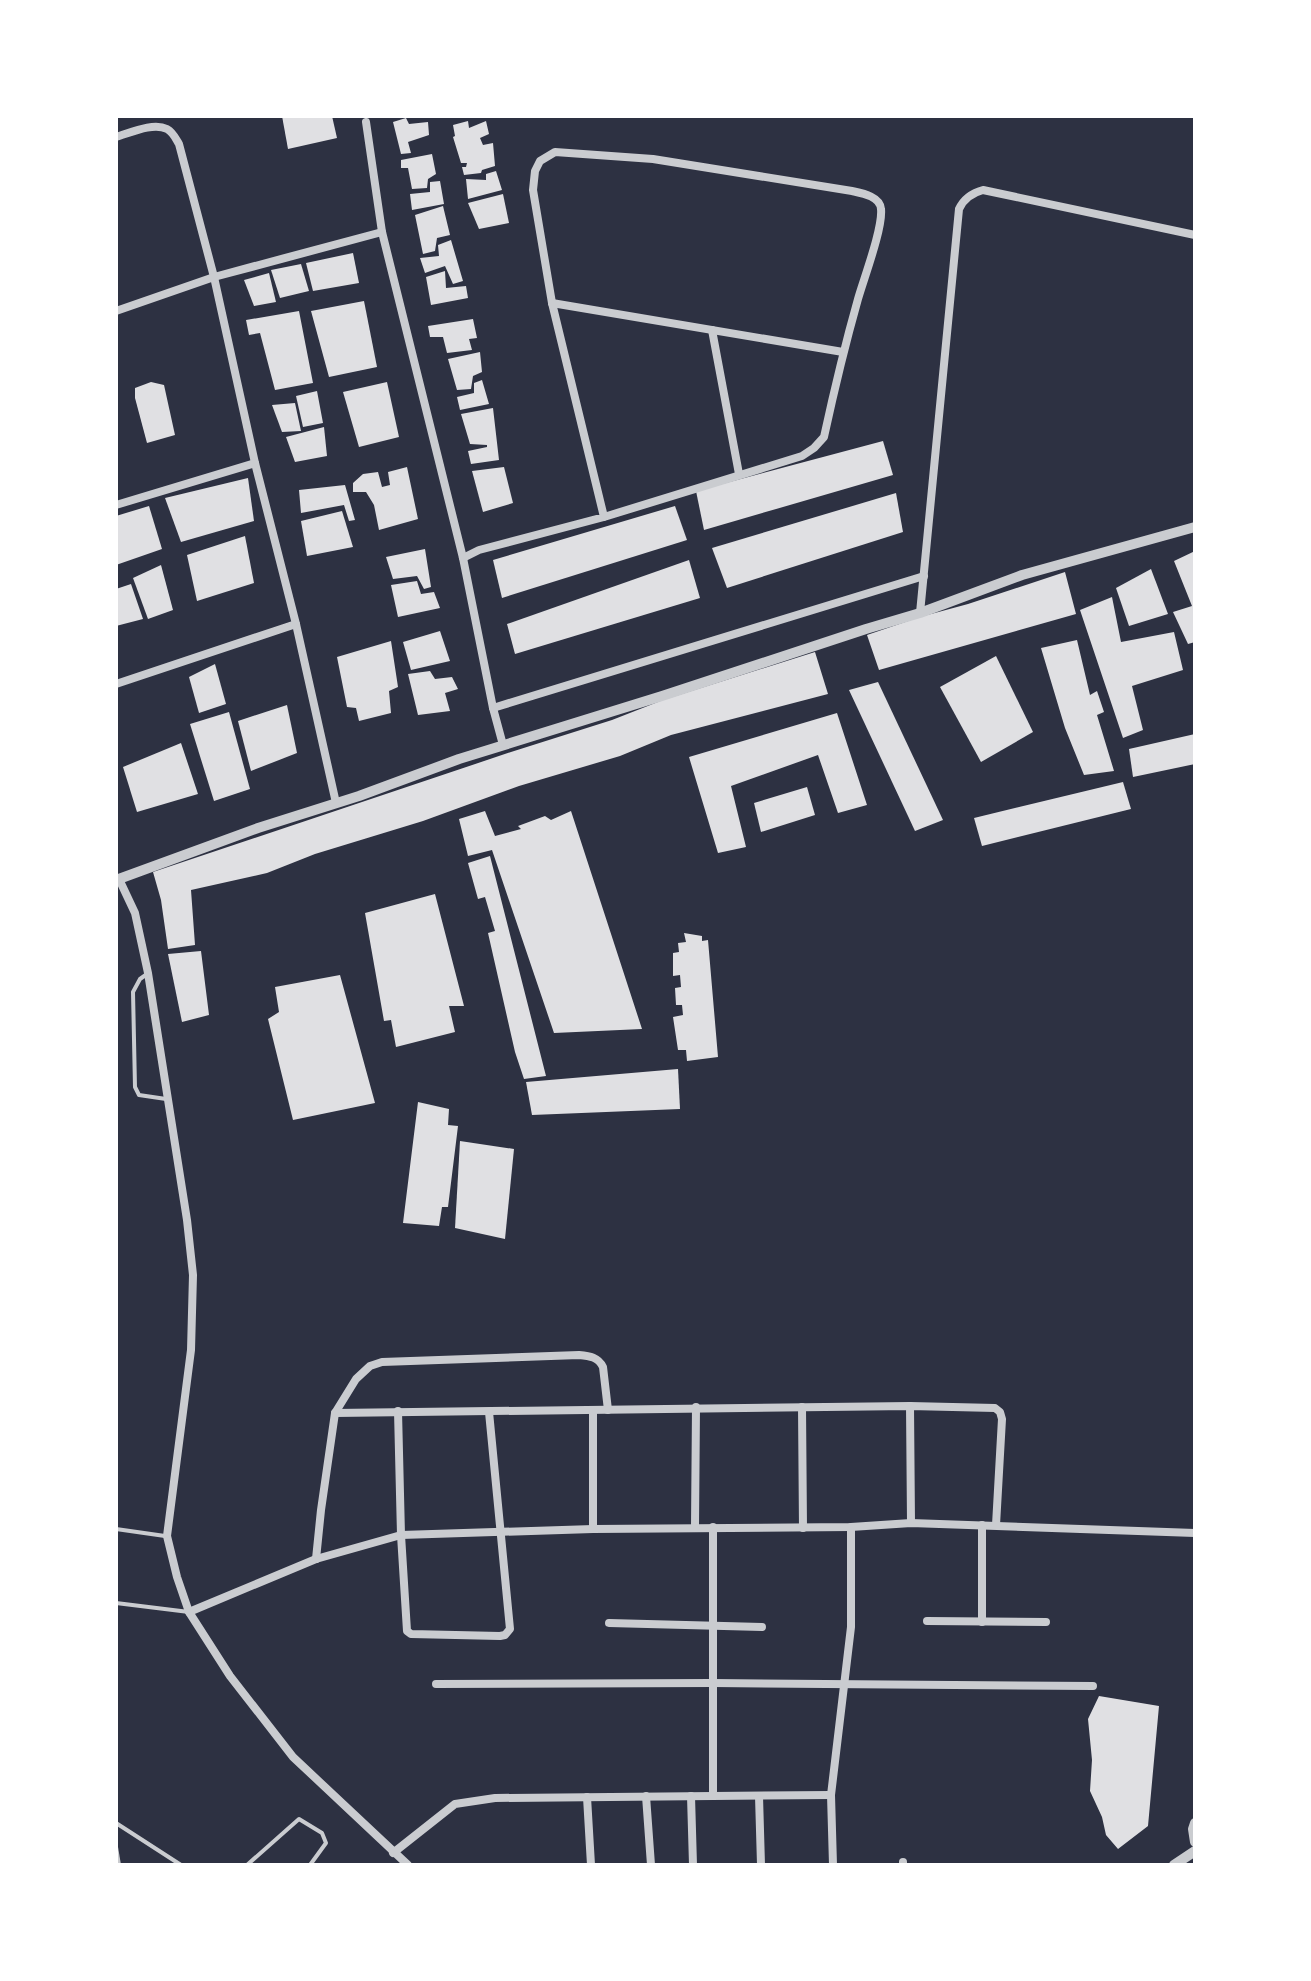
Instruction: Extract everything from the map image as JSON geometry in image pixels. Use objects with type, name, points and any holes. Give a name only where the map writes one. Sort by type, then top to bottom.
[{"type":"street","points":[[366,122],[382,232],[463,558],[503,745]]},
{"type":"street","points":[[116,137],[158,127],[168,129],[179,144],[214,277],[336,803]]},
{"type":"street","points":[[463,558],[479,550],[604,517],[802,456],[814,448],[824,437],[843,352],[878,231],[879,203],[868,195],[852,191],[653,159],[555,152],[540,161],[535,171],[533,190],[552,303],[604,517]]},
{"type":"street","points":[[920,613],[962,201],[983,190],[1195,235]]},
{"type":"street","points":[[116,311],[214,277],[382,232]]},
{"type":"street","points":[[552,303],[843,352]]},
{"type":"street","points":[[712,330],[739,474]]},
{"type":"street","points":[[116,505],[255,463]]},
{"type":"street","points":[[408,1865],[293,1757],[230,1676],[189,1612],[177,1577],[167,1536],[191,1350],[193,1275],[148,973],[135,913],[118,880],[459,759],[920,613],[1022,575],[1195,527]]},
{"type":"street","points":[[493,708],[924,576]]},
{"type":"street","points":[[116,684],[296,624]]},
{"type":"street","points":[[316,1559],[335,1413],[356,1379],[370,1366],[382,1362],[594,1357],[603,1367],[608,1410]]},
{"type":"street","points":[[910,1406],[911,1523]]},
{"type":"street","points":[[335,1413],[696,1407],[995,1408],[1002,1419],[996,1525]]},
{"type":"street","points":[[695,1527],[696,1407]]},
{"type":"street","points":[[802,1407],[803,1528]]},
{"type":"street","points":[[593,1410],[593,1529]]},
{"type":"street","points":[[398,1411],[407,1629],[409,1633],[500,1636],[510,1629],[489,1412]]},
{"type":"street","points":[[189,1612],[316,1559],[401,1535],[502,1530],[803,1528],[911,1523],[1195,1533]]},
{"type":"street","points":[[982,1525],[982,1622]]},
{"type":"street","points":[[713,1527],[713,1796]]},
{"type":"street","points":[[833,1865],[831,1795],[851,1627],[851,1527]]},
{"type":"street","points":[[927,1621],[1046,1622]]},
{"type":"street","points":[[609,1623],[762,1627]]},
{"type":"street","points":[[436,1684],[1093,1686]]},
{"type":"street","points":[[393,1853],[455,1804],[495,1798],[831,1795]]},
{"type":"street","points":[[646,1796],[651,1865]]},
{"type":"street","points":[[691,1796],[693,1865]]},
{"type":"street","points":[[759,1796],[761,1865]]},
{"type":"street","points":[[587,1797],[591,1865]]},
{"type":"street","points":[[1195,1823],[1195,1842]]},
{"type":"street","points":[[1174,1865],[1195,1851]]},
{"type":"lane","points":[[148,973],[140,979],[133,992],[135,1087],[139,1095],[147,1098],[169,1099]]},
{"type":"lane","points":[[116,1529],[167,1536]]},
{"type":"lane","points":[[116,1603],[189,1612]]},
{"type":"lane","points":[[247,1865],[299,1819],[322,1833],[326,1843],[310,1865]]},
{"type":"lane","points":[[116,1823],[181,1865]]},
{"type":"lane","points":[[116,1847],[119,1865]]},
{"type":"building","points":[[282,116],[332,116],[337,138],[288,149]]},
{"type":"building","points":[[406,118],[409,124],[428,122],[429,135],[408,142],[411,153],[401,154],[393,122]]},
{"type":"building","points":[[468,121],[469,128],[486,121],[489,134],[480,138],[483,145],[493,143],[495,166],[481,173],[464,175],[462,167],[466,167],[467,163],[461,163],[453,137],[453,125]]},
{"type":"building","points":[[432,154],[436,174],[428,179],[427,188],[412,189],[408,168],[401,168],[401,160]]},
{"type":"building","points":[[496,171],[502,190],[468,199],[466,179],[486,180],[486,174]]},
{"type":"building","points":[[440,181],[444,204],[412,210],[410,194],[430,192],[430,182]]},
{"type":"building","points":[[503,194],[509,223],[479,229],[468,203]]},
{"type":"building","points":[[443,206],[450,235],[437,238],[435,251],[423,254],[415,215]]},
{"type":"building","points":[[451,240],[463,281],[453,284],[445,266],[425,273],[420,258],[439,256],[438,245]]},
{"type":"building","points":[[353,253],[359,283],[313,291],[306,263]]},
{"type":"building","points":[[301,264],[309,291],[280,298],[271,270]]},
{"type":"building","points":[[445,271],[446,288],[466,286],[468,298],[431,305],[426,277]]},
{"type":"building","points":[[269,273],[276,302],[254,306],[244,280]]},
{"type":"building","points":[[364,301],[377,367],[329,377],[311,311]]},
{"type":"building","points":[[299,311],[313,383],[275,390],[260,333],[249,335],[246,320]]},
{"type":"building","points":[[473,319],[477,338],[469,339],[472,350],[447,353],[443,337],[430,337],[428,326]]},
{"type":"building","points":[[480,352],[482,372],[473,376],[471,389],[457,390],[448,359]]},
{"type":"building","points":[[482,380],[489,404],[460,410],[457,397],[474,393],[474,383]]},
{"type":"building","points":[[151,382],[164,385],[175,435],[147,443],[135,388]]},
{"type":"building","points":[[387,382],[399,437],[359,447],[343,392]]},
{"type":"building","points":[[317,391],[323,423],[303,427],[296,396]]},
{"type":"building","points":[[295,403],[301,431],[282,432],[272,405]]},
{"type":"building","points":[[493,408],[499,460],[471,464],[468,451],[487,445],[470,444],[461,414]]},
{"type":"building","points":[[324,427],[327,456],[295,462],[286,437]]},
{"type":"building","points":[[883,441],[893,475],[704,530],[696,491]]},
{"type":"building","points":[[407,467],[418,519],[379,530],[374,505],[366,492],[353,492],[353,483],[363,474],[378,472],[382,487],[390,485],[388,472]]},
{"type":"building","points":[[504,467],[513,503],[483,512],[472,471]]},
{"type":"building","points":[[248,478],[254,521],[181,542],[165,498]]},
{"type":"building","points":[[345,485],[355,520],[349,521],[344,505],[301,513],[299,490]]},
{"type":"building","points":[[896,493],[903,532],[727,588],[712,548]]},
{"type":"building","points":[[149,506],[162,549],[116,565],[116,516]]},
{"type":"building","points":[[675,506],[687,540],[502,598],[493,560]]},
{"type":"building","points":[[342,511],[353,547],[307,556],[301,521]]},
{"type":"building","points":[[245,536],[254,583],[197,601],[187,555]]},
{"type":"building","points":[[425,549],[431,587],[424,589],[417,576],[393,579],[386,557]]},
{"type":"building","points":[[1195,551],[1195,642],[1188,644],[1173,612],[1192,606],[1174,561]]},
{"type":"building","points":[[689,560],[700,598],[515,654],[507,624]]},
{"type":"building","points":[[161,565],[173,610],[148,619],[133,578]]},
{"type":"building","points":[[1151,569],[1168,614],[1129,626],[1116,588]]},
{"type":"building","points":[[1065,572],[1076,614],[879,670],[867,635]]},
{"type":"building","points":[[417,581],[421,594],[434,592],[440,608],[398,617],[391,585]]},
{"type":"building","points":[[131,584],[143,619],[116,626],[116,589]]},
{"type":"building","points":[[1112,597],[1121,642],[1174,632],[1183,670],[1132,686],[1143,730],[1123,738],[1080,610]]},
{"type":"building","points":[[440,631],[450,661],[411,670],[403,642]]},
{"type":"building","points":[[1077,640],[1090,695],[1097,691],[1104,712],[1097,715],[1114,771],[1084,775],[1065,728],[1041,648]]},
{"type":"building","points":[[391,641],[398,687],[389,691],[391,713],[359,721],[356,708],[347,707],[337,657]]},
{"type":"building","points":[[815,652],[828,694],[671,735],[620,756],[519,786],[267,873],[191,890],[195,945],[168,949],[161,900],[153,872]]},
{"type":"building","points":[[996,656],[1033,732],[981,762],[940,687]]},
{"type":"building","points":[[215,664],[226,704],[199,713],[189,677]]},
{"type":"building","points":[[430,671],[435,679],[452,677],[458,689],[445,693],[450,711],[418,715],[408,674]]},
{"type":"building","points":[[878,682],[943,820],[915,831],[849,690]]},
{"type":"building","points":[[287,705],[297,753],[251,771],[238,721]]},
{"type":"building","points":[[229,712],[250,789],[214,801],[190,724]]},
{"type":"building","points":[[837,713],[867,805],[838,813],[818,755],[731,786],[746,847],[718,853],[689,757]]},
{"type":"building","points":[[1195,734],[1195,764],[1133,777],[1129,749]]},
{"type":"building","points":[[181,743],[198,794],[137,812],[123,767]]},
{"type":"building","points":[[1123,782],[1131,809],[982,846],[974,818]]},
{"type":"building","points":[[807,787],[815,815],[761,832],[754,803]]},
{"type":"building","points":[[485,811],[495,836],[521,829],[518,826],[545,816],[551,820],[571,811],[642,1029],[554,1033],[492,850],[468,856],[459,819]]},
{"type":"building","points":[[490,856],[546,1076],[524,1079],[515,1052],[488,933],[495,931],[485,897],[478,899],[468,863]]},
{"type":"building","points":[[435,894],[464,1006],[449,1006],[455,1032],[396,1047],[391,1020],[384,1021],[365,913]]},
{"type":"building","points":[[684,933],[702,936],[702,941],[708,940],[718,1057],[687,1061],[686,1050],[678,1050],[673,1017],[683,1015],[682,1005],[676,1005],[675,988],[681,987],[680,975],[673,976],[673,953],[679,952],[678,943],[686,942]]},
{"type":"building","points":[[201,951],[209,1015],[182,1022],[168,954]]},
{"type":"building","points":[[340,975],[375,1103],[293,1120],[268,1019],[279,1012],[275,987]]},
{"type":"building","points":[[678,1069],[680,1109],[532,1115],[526,1082]]},
{"type":"building","points":[[418,1102],[449,1109],[448,1125],[458,1126],[448,1207],[442,1207],[439,1226],[403,1223]]},
{"type":"building","points":[[460,1141],[514,1149],[505,1239],[455,1228]]},
{"type":"building","points":[[1099,1696],[1159,1706],[1148,1826],[1118,1849],[1106,1835],[1090,1791],[1092,1760],[1088,1719]]}]
